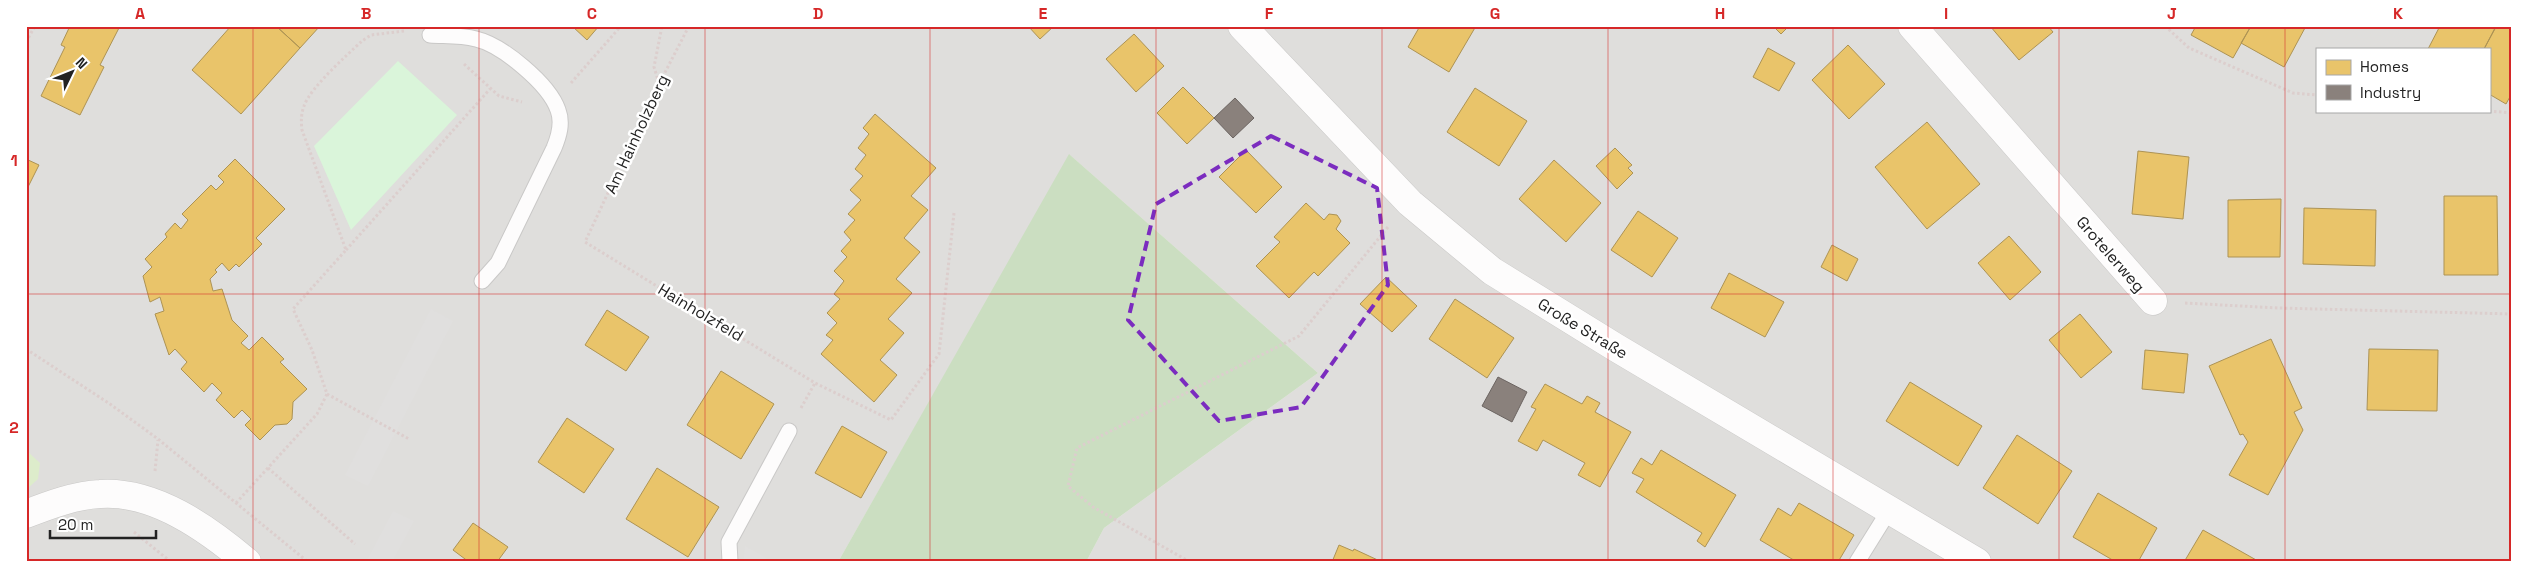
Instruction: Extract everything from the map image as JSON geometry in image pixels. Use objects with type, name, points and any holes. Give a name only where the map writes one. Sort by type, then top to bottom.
[{"type":"street","name":"Große Straße","points":[[1242,26],[1410,203],[1492,271],[1543,304],[1977,562]]},
{"type":"street","name":"Grotelerweg","points":[[1912,26],[2153,301]]},
{"type":"street","points":[[26,514],[60,502],[100,494],[126,496],[146,501],[189,520],[203,528],[247,562]]},
{"type":"lane","points":[[430,35],[464,37],[491,44],[503,51],[535,80],[552,99],[561,120],[559,136],[498,263],[482,281]]},
{"type":"lane","points":[[730,562],[729,542],[789,431]]},
{"type":"lane","points":[[1857,562],[1890,509]]},
{"type":"path","points":[[26,42],[35,26]]},
{"type":"path","points":[[346,250],[302,130],[301,119],[303,107],[312,93],[351,51],[371,35],[403,31],[420,32],[440,40],[499,96],[513,101],[537,103],[552,99],[567,88],[622,26]]},
{"type":"path","points":[[659,84],[654,67],[662,26]]},
{"type":"path","name":"Am Hainholzberg","points":[[585,242],[659,84],[689,26]]},
{"type":"path","points":[[2164,26],[2189,48],[2293,93],[2316,95]]},
{"type":"path","points":[[409,439],[327,394],[312,350],[293,309],[490,89]]},
{"type":"path","points":[[2490,111],[2512,113]]},
{"type":"path","points":[[1190,562],[1093,507],[1068,486],[1077,448],[1299,336],[1410,203]]},
{"type":"path","name":"Hainholzfeld","points":[[585,242],[815,382],[891,420],[939,354],[954,213]]},
{"type":"path","name":"Grotelerweg","points":[[2153,301],[2278,308],[2512,314]]},
{"type":"path","points":[[26,349],[150,433],[308,562]]},
{"type":"path","points":[[236,503],[317,414],[327,394]]},
{"type":"path","points":[[268,468],[355,544]]},
{"type":"highlighted area","points":[[1271,136],[1377,188],[1388,285],[1301,407],[1219,421],[1128,320],[1156,204]]},
{"type":"shaded area","points":[[26,26],[2512,26],[2512,562],[1086,562],[1104,528],[1318,373],[1070,155],[838,562],[26,562]]},
{"type":"shaded area","points":[[431,309],[453,321],[368,486],[345,475]]},
{"type":"shaded area","points":[[393,511],[414,521],[392,562],[366,562]]},
{"type":"shaded area","points":[[745,546],[773,562],[743,562]]},
{"type":"green space","points":[[398,61],[457,115],[351,230],[314,146]]},
{"type":"green space","points":[[1069,154],[1318,373],[1104,528],[1086,562],[838,562]]},
{"type":"green space","points":[[26,450],[40,463],[38,479],[26,490]]},
{"type":"building: Homes","points":[[70,26],[120,26],[100,65],[104,67],[80,115],[41,96],[65,47],[61,45]]},
{"type":"building: Homes","points":[[231,26],[276,26],[300,48],[241,114],[192,70]]},
{"type":"building: Homes","points":[[276,26],[320,26],[300,48]]},
{"type":"building: Homes","points":[[572,26],[599,26],[587,40]]},
{"type":"building: Homes","points":[[1028,26],[1054,26],[1040,39]]},
{"type":"building: Homes","points":[[1420,26],[1476,26],[1449,72],[1408,47]]},
{"type":"building: Homes","points":[[1773,26],[1789,26],[1781,34]]},
{"type":"building: Homes","points":[[1990,26],[2048,26],[2053,32],[2019,60]]},
{"type":"building: Homes","points":[[2196,26],[2251,26],[2233,58],[2191,35]]},
{"type":"building: Homes","points":[[2251,26],[2306,26],[2284,67],[2241,43]]},
{"type":"building: Homes","points":[[2440,26],[2496,27],[2485,48],[2429,48]]},
{"type":"building: Homes","points":[[2496,26],[2512,26],[2512,93],[2506,104],[2490,95],[2490,48],[2485,48]]},
{"type":"building: Homes","points":[[1134,34],[1164,66],[1136,92],[1106,59]]},
{"type":"building: Homes","points":[[1848,45],[1885,84],[1849,119],[1812,80]]},
{"type":"building: Homes","points":[[1768,48],[1795,63],[1779,91],[1753,77]]},
{"type":"building: Homes","points":[[1183,87],[1214,118],[1187,144],[1157,113]]},
{"type":"building: Homes","points":[[1475,88],[1527,121],[1499,166],[1447,132]]},
{"type":"building: Homes","points":[[875,114],[936,168],[911,196],[928,210],[904,238],[920,252],[896,279],[912,293],[888,319],[904,333],[880,360],[897,375],[874,402],[821,354],[833,340],[826,335],[837,323],[827,313],[840,299],[834,294],[844,281],[834,271],[847,257],[841,251],[851,240],[844,232],[855,220],[848,214],[861,200],[850,190],[863,176],[855,169],[866,155],[858,148],[869,134],[863,128]]},
{"type":"building: Homes","points":[[1927,122],[1980,184],[1927,229],[1875,167]]},
{"type":"building: Homes","points":[[1615,148],[1632,165],[1628,168],[1633,173],[1617,189],[1596,166]]},
{"type":"building: Homes","points":[[1246,150],[1282,187],[1256,213],[1219,177]]},
{"type":"building: Homes","points":[[2138,151],[2189,157],[2183,219],[2132,214]]},
{"type":"building: Homes","points":[[26,159],[39,165],[26,191]]},
{"type":"building: Homes","points":[[235,159],[285,209],[256,238],[262,244],[239,267],[236,264],[229,271],[222,263],[215,270],[217,272],[210,279],[213,291],[222,289],[232,320],[248,336],[241,343],[249,350],[262,337],[284,359],[280,362],[307,389],[293,402],[292,419],[287,424],[275,425],[260,440],[245,425],[251,419],[242,410],[234,418],[216,400],[222,393],[212,383],[204,392],[181,369],[187,362],[175,349],[169,355],[155,314],[164,311],[160,297],[150,302],[143,276],[152,267],[145,259],[167,237],[165,234],[175,223],[181,229],[188,220],[182,214],[211,185],[216,190],[224,182],[218,176]]},
{"type":"building: Homes","points":[[1554,160],[1601,203],[1566,242],[1519,199]]},
{"type":"building: Homes","points":[[2444,196],[2497,196],[2498,275],[2444,275]]},
{"type":"building: Homes","points":[[2281,199],[2280,257],[2228,257],[2228,200]]},
{"type":"building: Homes","points":[[1306,203],[1324,220],[1329,214],[1337,215],[1341,221],[1336,229],[1350,243],[1318,276],[1314,272],[1289,298],[1256,266],[1280,242],[1274,237]]},
{"type":"building: Homes","points":[[2304,208],[2376,210],[2375,266],[2303,264]]},
{"type":"building: Homes","points":[[1638,211],[1678,238],[1652,277],[1611,250]]},
{"type":"building: Homes","points":[[2009,236],[2041,272],[2010,300],[1978,263]]},
{"type":"building: Homes","points":[[1832,245],[1858,259],[1847,281],[1821,267]]},
{"type":"building: Homes","points":[[1729,273],[1784,302],[1765,337],[1711,308]]},
{"type":"building: Homes","points":[[1386,277],[1417,306],[1392,332],[1360,304]]},
{"type":"building: Homes","points":[[1455,299],[1514,338],[1487,378],[1429,339]]},
{"type":"building: Homes","points":[[607,310],[649,337],[626,371],[585,345]]},
{"type":"building: Homes","points":[[2080,314],[2112,352],[2081,378],[2049,340]]},
{"type":"building: Homes","points":[[2271,339],[2302,408],[2294,412],[2303,430],[2268,495],[2229,475],[2248,442],[2243,434],[2240,435],[2209,366]]},
{"type":"building: Homes","points":[[2369,349],[2438,350],[2437,411],[2367,410]]},
{"type":"building: Homes","points":[[2145,350],[2188,354],[2184,393],[2142,389]]},
{"type":"building: Homes","points":[[721,371],[774,404],[741,459],[687,425]]},
{"type":"building: Homes","points":[[1910,382],[1982,426],[1958,466],[1886,421]]},
{"type":"building: Homes","points":[[1545,384],[1582,404],[1587,396],[1600,403],[1595,412],[1631,432],[1600,487],[1578,475],[1585,463],[1543,440],[1537,451],[1518,441],[1536,409],[1531,407]]},
{"type":"building: Homes","points":[[567,418],[614,449],[584,493],[538,462]]},
{"type":"building: Homes","points":[[842,426],[887,452],[861,498],[815,473]]},
{"type":"building: Homes","points":[[2017,435],[2072,471],[2038,524],[1983,488]]},
{"type":"building: Homes","points":[[1661,450],[1736,495],[1705,547],[1697,541],[1702,533],[1636,492],[1644,479],[1632,473],[1641,458],[1652,465]]},
{"type":"building: Homes","points":[[657,468],[719,507],[688,557],[626,519]]},
{"type":"building: Homes","points":[[2098,493],[2157,528],[2138,562],[2116,562],[2073,537]]},
{"type":"building: Homes","points":[[1799,503],[1854,535],[1838,562],[1797,562],[1760,540],[1778,508],[1791,516]]},
{"type":"building: Homes","points":[[473,523],[508,547],[497,562],[469,562],[453,550]]},
{"type":"building: Homes","points":[[2203,530],[2258,561],[2258,562],[2184,562]]},
{"type":"building: Homes","points":[[1339,545],[1353,551],[1354,549],[1382,562],[1332,562]]},
{"type":"building: Industry","points":[[1235,98],[1254,118],[1233,138],[1214,118]]},
{"type":"building: Industry","points":[[1498,377],[1527,392],[1512,422],[1482,406]]}]
